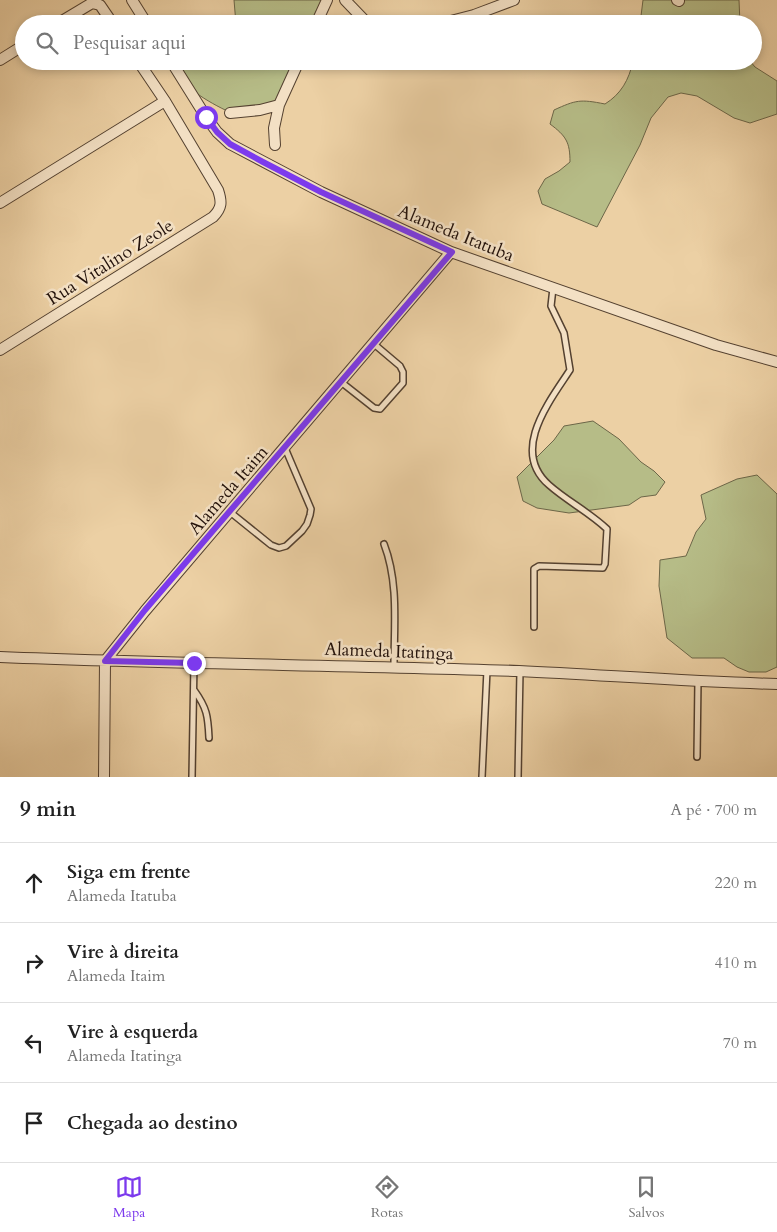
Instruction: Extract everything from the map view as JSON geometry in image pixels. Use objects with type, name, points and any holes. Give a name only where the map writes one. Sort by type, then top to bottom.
[{"type":"street","points":[[132,0],[141,15]]},
{"type":"street","points":[[320,15],[327,0]]},
{"type":"street","points":[[345,0],[359,15]]},
{"type":"street","points":[[474,15],[514,0]]},
{"type":"street","points":[[70,15],[85,5],[92,3],[100,5],[107,15]]},
{"type":"street","points":[[0,60],[15,51]]},
{"type":"street","points":[[0,203],[165,101],[144,70]]},
{"type":"street","name":"Alameda Itatuba","points":[[176,70],[206,117],[217,132],[230,144],[321,192],[452,252],[716,345],[777,362]]},
{"type":"street","points":[[274,145],[274,128],[279,105],[295,70]]},
{"type":"street","name":"Rua Vitalino Zeole","points":[[0,350],[213,216],[219,210],[221,203],[218,190],[165,101]]},
{"type":"street","points":[[230,113],[260,110],[279,105]]},
{"type":"street","name":"Alameda Itaim","points":[[105,661],[145,610],[452,252]]},
{"type":"street","name":"Alameda Itatinga","points":[[0,657],[520,671],[777,684]]},
{"type":"street","points":[[104,777],[105,661]]},
{"type":"lane","points":[[534,627],[534,569],[539,566],[603,568],[605,564],[607,529],[598,520],[548,485],[536,471],[532,454],[534,434],[540,417],[570,370],[564,333],[551,306],[553,288]]},
{"type":"lane","points":[[341,382],[374,408],[380,409],[404,383],[404,372],[400,366],[374,344]]},
{"type":"lane","points":[[230,512],[271,545],[279,548],[286,546],[302,531],[307,524],[311,509],[285,448]]},
{"type":"lane","points":[[384,544],[390,560],[394,582],[394,667]]},
{"type":"lane","points":[[192,777],[194,663]]},
{"type":"lane","points":[[482,777],[486,670]]},
{"type":"lane","points":[[518,777],[520,671]]},
{"type":"lane","points":[[696,757],[698,680]]},
{"type":"lane","points":[[194,690],[202,701],[208,716],[209,738]]},
{"type":"green space","points":[[234,0],[325,0],[322,15],[235,15]]},
{"type":"green space","points":[[643,0],[739,0],[740,15],[641,15]]},
{"type":"green space","points":[[179,70],[297,70],[282,94],[272,104],[236,115],[195,92],[179,73]]},
{"type":"green space","points":[[630,70],[760,70],[777,81],[777,114],[750,123],[734,118],[697,96],[681,93],[668,97],[651,118],[640,145],[597,227],[542,204],[538,191],[545,179],[570,162],[566,140],[550,124],[554,110],[578,101],[605,104],[616,96],[624,86]]},
{"type":"green space","points":[[593,421],[619,439],[641,462],[665,482],[656,495],[641,497],[629,505],[569,513],[537,508],[523,501],[517,477],[554,440],[564,426]]},
{"type":"green space","points":[[757,475],[777,494],[777,667],[766,672],[749,672],[737,667],[724,658],[692,658],[667,638],[659,586],[660,560],[686,556],[696,532],[706,519],[701,495],[737,479]]},
{"type":"route","points":[[194,663],[105,661],[145,610],[452,252],[321,192],[230,144],[217,132],[206,117]]}]
